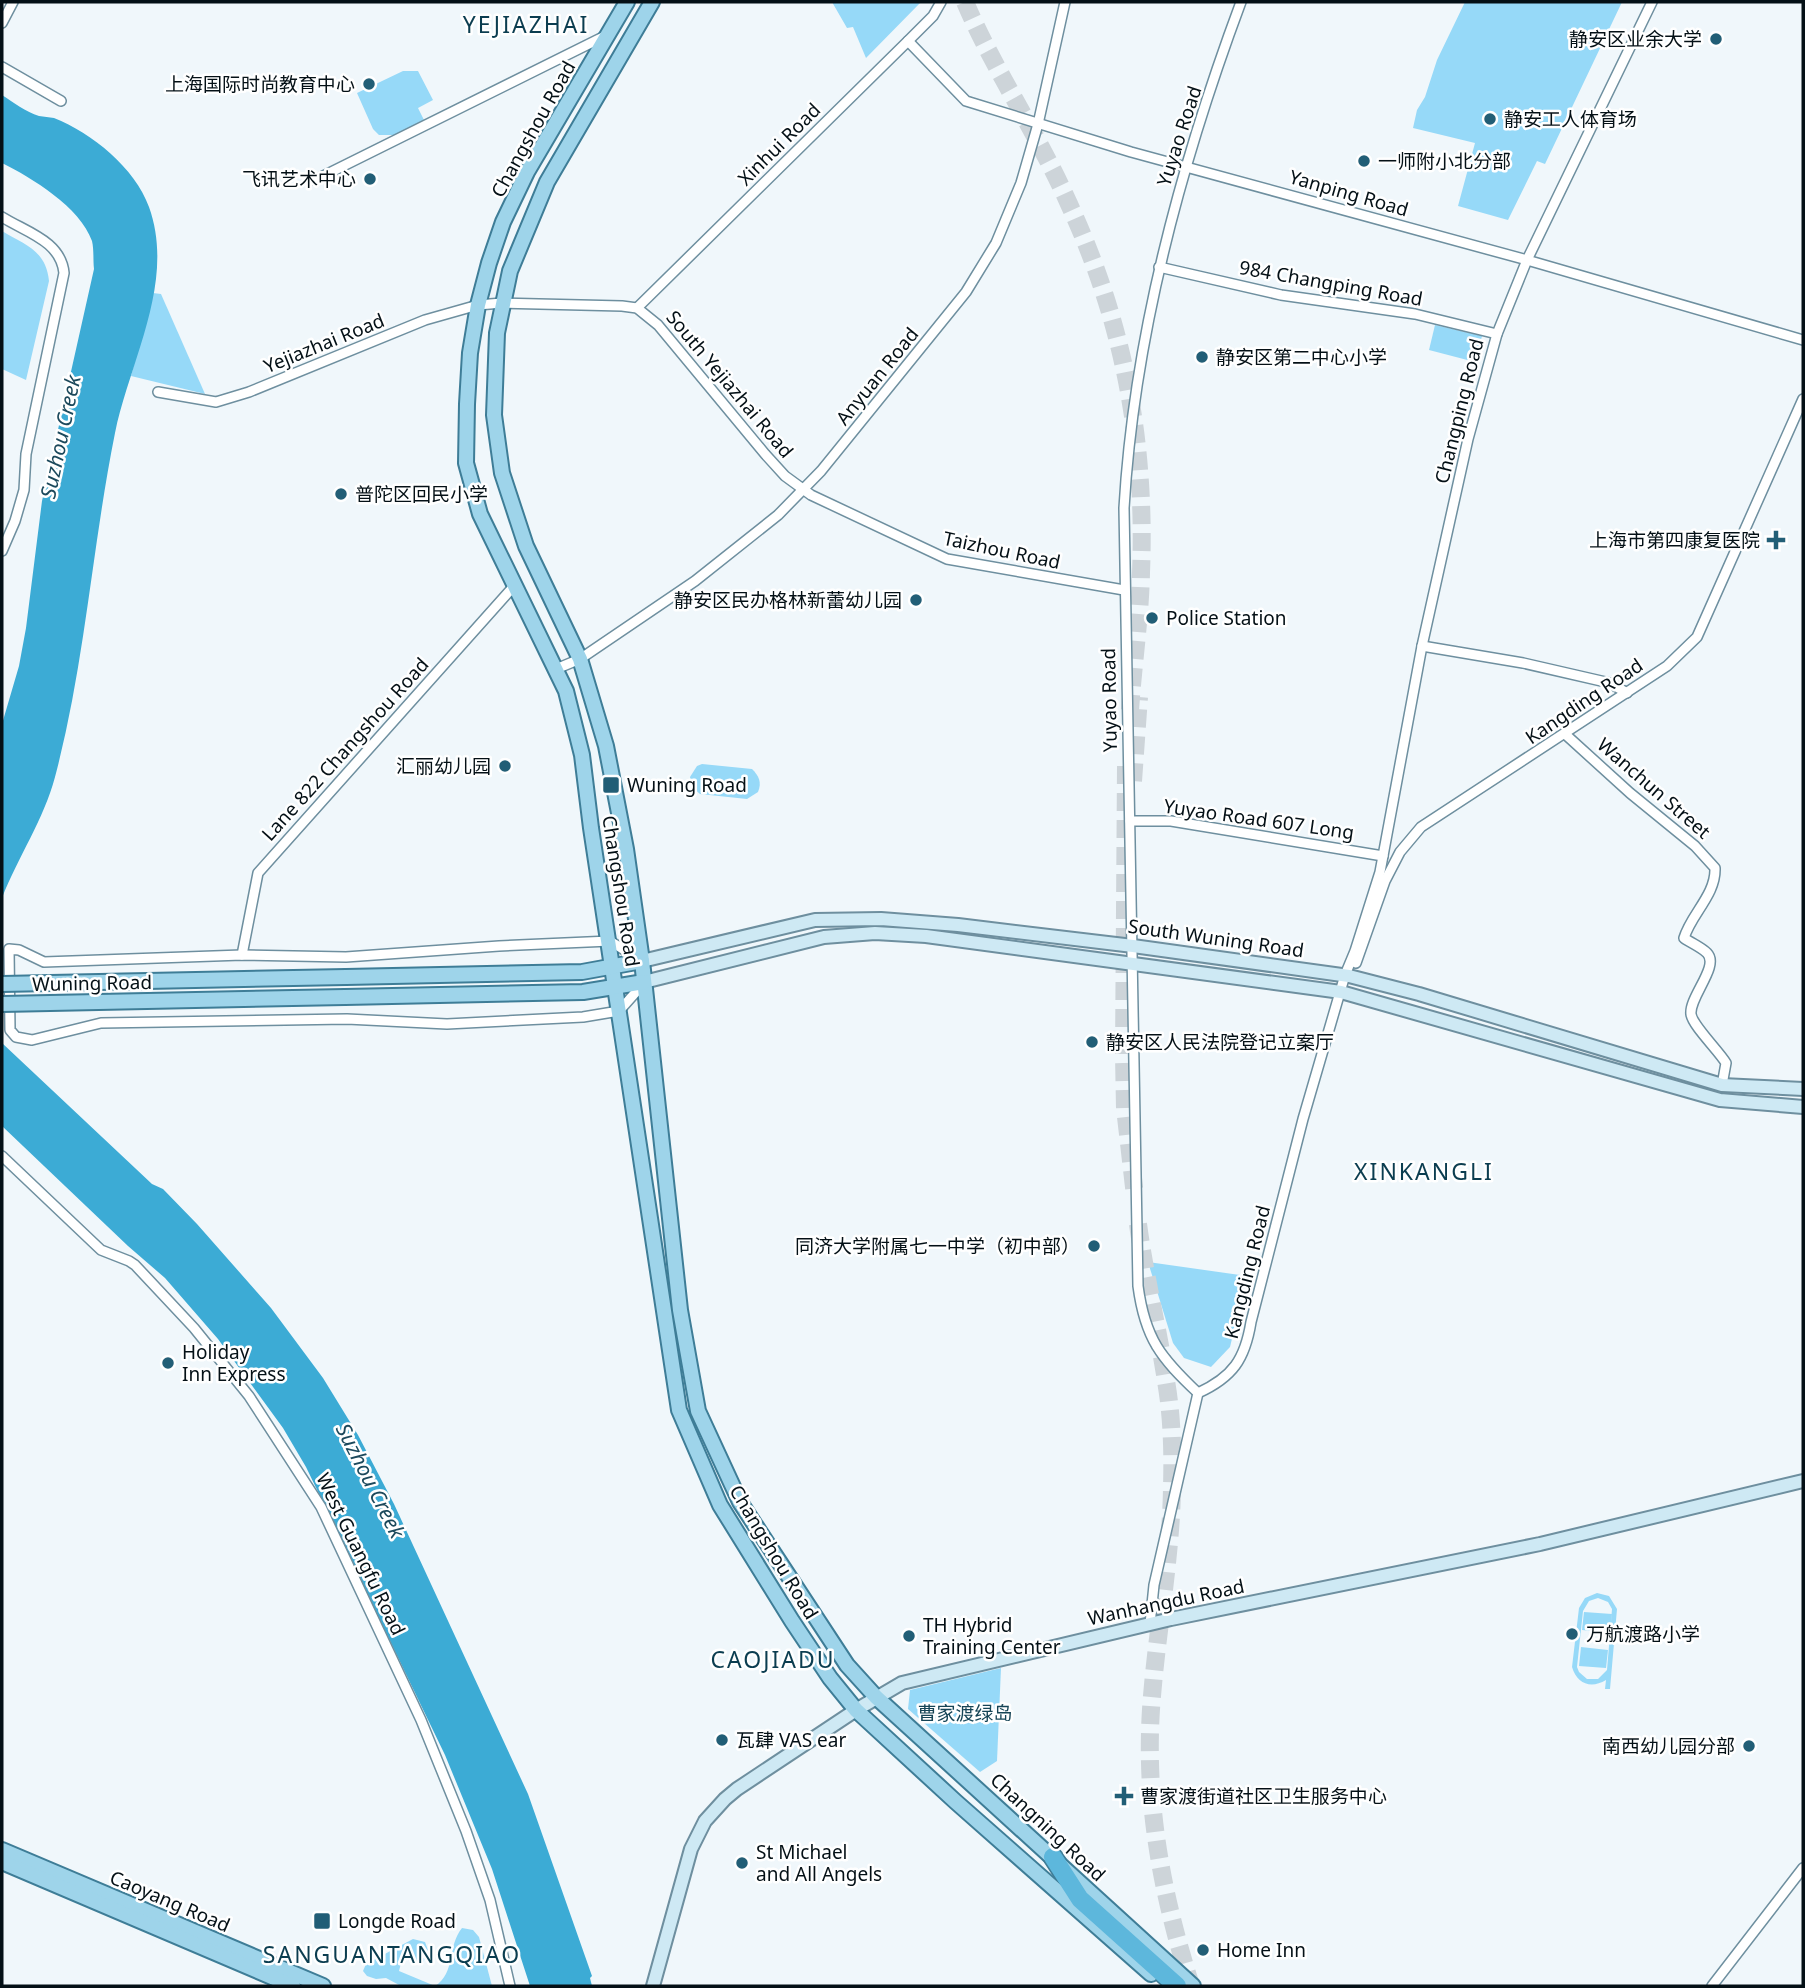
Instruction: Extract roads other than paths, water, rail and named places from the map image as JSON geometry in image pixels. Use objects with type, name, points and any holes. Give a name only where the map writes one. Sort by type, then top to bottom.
[{"type":"highway","points":[[1053,1857],[1080,1899],[1177,1986]]},
{"type":"main road","name":"Changshou Road","points":[[627,2],[521,184],[503,222],[478,305],[470,353],[466,463],[480,514],[514,586],[567,665],[566,691],[582,755],[679,1410],[720,1505],[792,1621],[830,1678],[856,1710]]},
{"type":"main road","name":"Changshou Road","points":[[652,2],[547,182],[510,271],[497,333],[494,415],[502,473],[526,546],[567,665],[606,746],[626,849],[642,961],[680,1310],[698,1411],[740,1502],[847,1665],[876,1697]]},
{"type":"main road","name":"South Wuning Road","points":[[614,968],[816,920],[881,919],[945,924],[1133,946],[1347,976],[1722,1085],[1803,1089]]},
{"type":"main road","name":"South Wuning Road","points":[[644,982],[824,937],[875,933],[926,936],[1341,992],[1720,1100],[1803,1107]]},
{"type":"main road","name":"Wuning Road","points":[[2,984],[582,972],[614,968]]},
{"type":"main road","name":"Wuning Road","points":[[2,1004],[583,992],[644,982]]},
{"type":"main road","name":"Wanhangdu Road","points":[[653,1986],[691,1849],[705,1822],[737,1789],[876,1697],[902,1683],[1150,1624],[1539,1544],[1803,1481]]},
{"type":"main road","name":"Changning Road","points":[[876,1697],[1193,1986]]},
{"type":"main road","points":[[856,1710],[965,1811],[1166,1986]]},
{"type":"main road","name":"Caoyang Road","points":[[2,1850],[323,1986]]},
{"type":"main road","name":"Caoyang Road","points":[[2,1863],[293,1986]]},
{"type":"street","points":[[2,23],[13,2]]},
{"type":"street","name":"Xinhui Road","points":[[636,308],[933,16],[942,2]]},
{"type":"street","name":"Anyuan Road","points":[[567,665],[695,581],[750,538],[803,491],[966,292],[996,243],[1021,183],[1038,124],[1065,2]]},
{"type":"street","name":"Yuyao Road","points":[[1198,1393],[1167,1362],[1152,1340],[1142,1315],[1138,1273],[1124,590],[1125,479],[1159,267],[1186,166],[1241,2]]},
{"type":"street","name":"Changping Road","points":[[1383,856],[1422,646],[1468,439],[1496,334],[1527,261],[1652,2]]},
{"type":"street","points":[[316,180],[609,34]]},
{"type":"street","name":"Yanping Road","points":[[908,41],[966,101],[1038,124],[1803,340]]},
{"type":"street","points":[[2,67],[61,101]]},
{"type":"street","points":[[2,217],[52,247],[63,264],[64,273],[26,454],[24,490],[2,551]]},
{"type":"street","name":"984 Changping Road","points":[[1159,267],[1281,295],[1415,314],[1496,334]]},
{"type":"street","name":"Yejiazhai Road","points":[[158,391],[216,402],[249,392],[425,320],[478,305],[502,303]]},
{"type":"street","name":"South Yejiazhai Road","points":[[502,303],[636,308],[658,325],[765,454],[803,491]]},
{"type":"street","name":"Kangding Road","points":[[1347,976],[1361,953],[1385,881],[1400,852],[1416,832],[1436,815],[1667,666],[1698,637],[1803,399]]},
{"type":"street","name":"Taizhou Road","points":[[803,491],[947,559],[1124,590]]},
{"type":"street","name":"Lane 822 Changshou Road","points":[[242,955],[258,873],[514,586]]},
{"type":"street","points":[[1422,646],[1523,663],[1598,680],[1610,683],[1627,693]]},
{"type":"street","name":"Wanchun Street","points":[[1565,734],[1630,793],[1695,846],[1715,868],[1715,876],[1704,902],[1684,938],[1706,952],[1710,959],[1709,968],[1691,1007],[1691,1015],[1726,1063],[1722,1085]]},
{"type":"street","name":"Yuyao Road 607 Long","points":[[1130,821],[1171,821],[1383,856]]},
{"type":"street","name":"Kangding Road","points":[[1198,1393],[1212,1387],[1234,1368],[1247,1345],[1303,1119],[1383,856]]},
{"type":"street","points":[[642,961],[610,941],[346,957],[242,955],[44,962],[19,950],[9,949],[10,1030],[16,1037],[32,1040],[102,1023],[347,1019],[470,1023],[583,1017],[619,1011],[644,982]]},
{"type":"street","name":"West Guangfu Road","points":[[2,1156],[101,1250],[135,1265],[184,1316],[256,1404],[317,1499],[369,1606],[448,1786],[486,1887],[510,1986]]},
{"type":"street","points":[[1150,1624],[1154,1585],[1198,1393]]},
{"type":"street","points":[[1712,1986],[1803,1868]]},
{"type":"street","points":[[1146,1970],[1155,1986]]},
{"type":"water","name":"Suzhou Creek","points":[[2,95],[29,112],[54,118],[83,133],[123,166],[134,179],[149,207],[156,235],[157,264],[148,321],[115,433],[74,692],[55,777],[44,808],[2,898],[2,724],[19,666],[42,501],[94,269],[92,241],[77,217],[54,195],[2,163]]},
{"type":"water","name":"Suzhou Creek","points":[[2,1043],[152,1184],[163,1189],[197,1224],[271,1308],[323,1378],[358,1435],[394,1504],[528,1794],[592,1976],[592,1986],[530,1986],[492,1869],[445,1755],[306,1467],[283,1428],[218,1339],[165,1278],[2,1126]]},
{"type":"tunnel","points":[[965,2],[1069,204],[1104,293],[1128,384],[1140,477],[1142,524],[1140,590],[1130,710]]},
{"type":"tunnel","points":[[1133,781],[1139,697]]},
{"type":"tunnel","points":[[1126,766],[1125,1108],[1135,1196]]},
{"type":"tunnel","points":[[1138,1224],[1168,1394],[1172,1447],[1169,1542],[1151,1709],[1153,1815],[1164,1884],[1191,1986]]},
{"type":"place","name":"静安区业余大学","points":[[1716,39]]},
{"type":"place","name":"上海国际时尚教育中心","points":[[369,84]]},
{"type":"place","name":"静安工人体育场","points":[[1490,119]]},
{"type":"place","name":"一师附小北分部","points":[[1364,161]]},
{"type":"place","name":"飞讯艺术中心","points":[[370,179]]},
{"type":"place","name":"静安区第二中心小学","points":[[1202,357]]},
{"type":"place","name":"普陀区回民小学","points":[[341,494]]},
{"type":"place","name":"上海市第四康复医院","points":[[1776,540]]},
{"type":"place","name":"静安区民办格林新蕾幼儿园","points":[[916,600]]},
{"type":"place","name":"Police Station","points":[[1152,618]]},
{"type":"place","name":"汇丽幼儿园","points":[[505,766]]},
{"type":"place","name":"Wuning Road","points":[[611,785]]},
{"type":"place","name":"静安区人民法院登记立案厅","points":[[1092,1042]]},
{"type":"place","name":"同济大学附属七一中学（初中部）","points":[[1094,1246]]},
{"type":"place","name":"Holiday Inn Express","points":[[168,1363]]},
{"type":"place","name":"万航渡路小学","points":[[1572,1634]]},
{"type":"place","name":"TH Hybrid Training Center","points":[[909,1636]]},
{"type":"place","name":"瓦肆 VAS ear","points":[[722,1740]]},
{"type":"place","name":"南西幼儿园分部","points":[[1749,1746]]},
{"type":"place","name":"曹家渡街道社区卫生服务中心","points":[[1124,1796]]},
{"type":"place","name":"St Michael and All Angels","points":[[742,1863]]},
{"type":"place","name":"Longde Road","points":[[322,1921]]},
{"type":"place","name":"Home Inn","points":[[1203,1950]]},
{"type":"district","name":"YEJIAZHAI","points":[[526,25]]},
{"type":"district","name":"XINKANGLI","points":[[1424,1172]]},
{"type":"district","name":"CAOJIADU","points":[[773,1660]]},
{"type":"district","name":"SANGUANTANGQIAO","points":[[392,1955]]},
{"type":"park label","name":"曹家渡绿岛","points":[[965,1713]]}]
